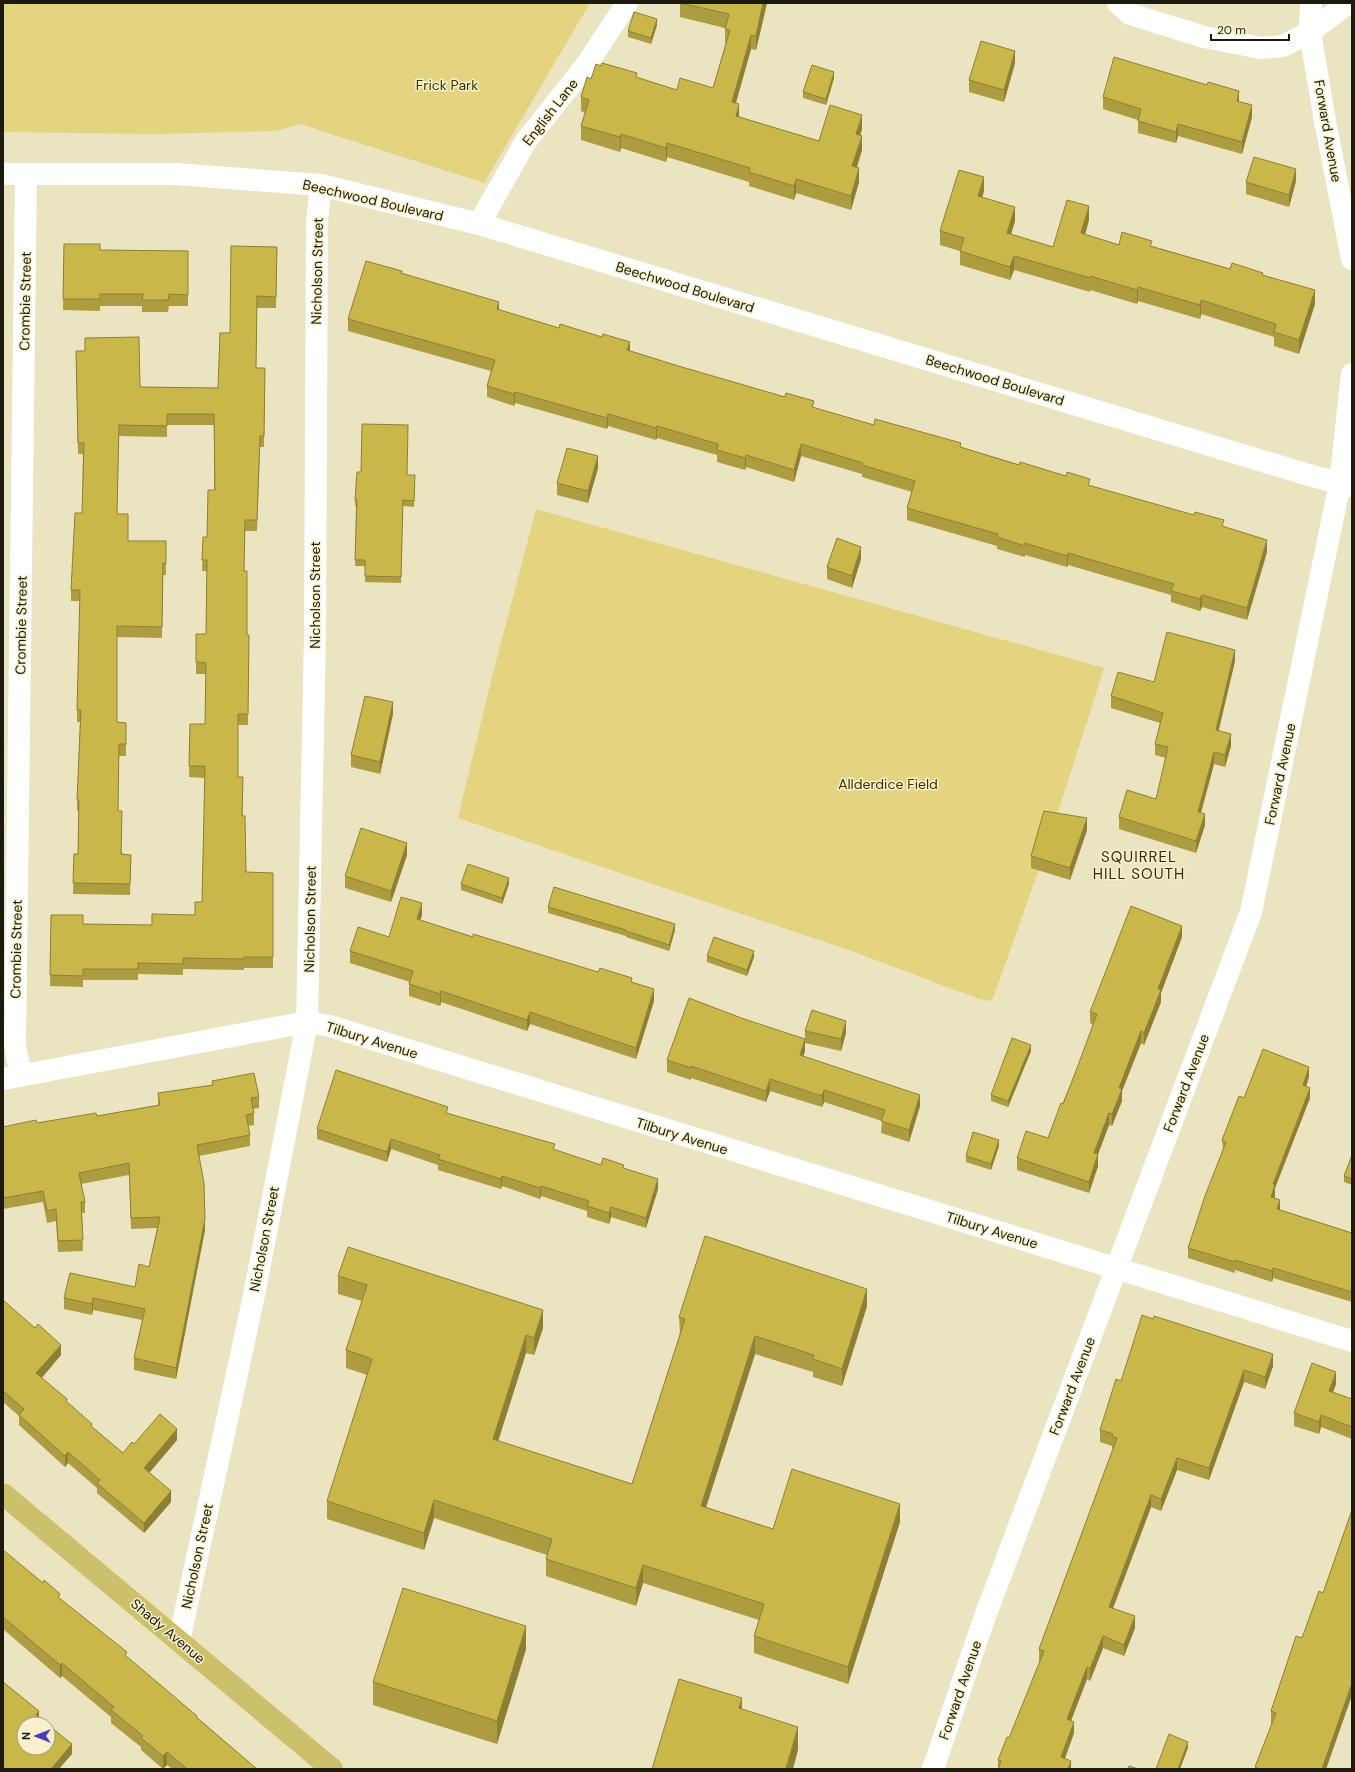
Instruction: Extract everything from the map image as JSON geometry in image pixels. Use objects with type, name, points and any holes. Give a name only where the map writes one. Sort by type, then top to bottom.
[{"type":"main road","name":"Shady Avenue","points":[[3,1494],[332,1769]]},
{"type":"street","name":"English Lane","points":[[478,224],[526,141],[587,64],[627,3]]},
{"type":"street","points":[[1118,3],[1130,14],[1204,37],[1261,48],[1283,46],[1310,32],[1348,3]]},
{"type":"street","name":"Forward Avenue","points":[[1311,3],[1310,32],[1325,121],[1352,259]]},
{"type":"street","name":"Beechwood Boulevard","points":[[3,174],[175,174],[321,185],[478,224],[1305,474],[1346,484]]},
{"type":"street","name":"Crombie Street","points":[[12,1077],[15,1045],[26,174]]},
{"type":"street","name":"Nicholson Street","points":[[179,1641],[253,1300],[307,1022],[315,635],[317,222],[321,185]]},
{"type":"street","name":"Forward Avenue","points":[[934,1769],[984,1619],[1251,912],[1346,484],[1352,374]]},
{"type":"street","name":"Tilbury Avenue","points":[[12,1077],[307,1022],[338,1028],[1352,1341]]},
{"type":"green space","name":"Frick Park","points":[[3,3],[590,3],[484,183],[300,124],[275,131],[154,134],[3,132]]},
{"type":"green space","name":"Allderdice Field","points":[[536,509],[1104,668],[1047,847],[992,1001],[979,999],[857,953],[458,818],[491,681]]},
{"type":"building","points":[[680,3],[763,3],[756,36],[751,35],[732,102],[739,104],[736,116],[819,141],[830,105],[862,115],[856,134],[862,136],[852,166],[859,168],[851,196],[796,179],[794,186],[749,172],[750,168],[667,143],[666,148],[621,134],[620,137],[581,126],[589,100],[581,97],[587,77],[591,79],[596,64],[601,66],[602,63],[637,73],[636,77],[677,90],[680,78],[713,88],[730,30],[725,29],[729,14]]},
{"type":"building","points":[[634,12],[657,19],[651,38],[628,31]]},
{"type":"building","points":[[981,41],[1015,51],[1004,90],[969,80]]},
{"type":"building","points":[[1114,57],[1207,85],[1208,82],[1239,91],[1237,101],[1252,105],[1242,142],[1178,124],[1176,132],[1138,121],[1141,109],[1103,97]]},
{"type":"building","points":[[812,65],[834,72],[826,99],[803,92]]},
{"type":"building","points":[[1254,157],[1296,169],[1289,195],[1246,182]]},
{"type":"building","points":[[959,170],[984,177],[978,196],[1015,207],[1007,233],[1053,247],[1067,200],[1089,206],[1081,233],[1119,245],[1122,232],[1152,241],[1150,246],[1230,269],[1232,263],[1263,273],[1262,275],[1315,290],[1299,340],[1274,332],[1276,324],[1201,300],[1200,305],[1138,287],[1137,290],[1090,276],[1090,278],[1014,256],[1010,267],[960,251],[964,238],[940,231]]},
{"type":"building","points":[[64,244],[100,244],[100,250],[188,251],[188,295],[169,294],[168,300],[142,300],[143,294],[100,294],[100,299],[63,299]]},
{"type":"building","points":[[231,246],[277,247],[276,297],[257,296],[256,368],[265,368],[264,436],[260,436],[257,520],[245,520],[244,571],[247,571],[247,635],[249,635],[248,714],[238,714],[238,777],[243,777],[242,816],[245,816],[246,872],[273,873],[273,957],[244,957],[244,959],[183,958],[183,964],[138,963],[138,969],[83,969],[83,976],[50,975],[51,915],[83,915],[83,924],[152,925],[152,914],[195,915],[195,902],[202,902],[205,766],[189,766],[190,724],[205,724],[206,663],[196,662],[196,634],[206,634],[207,560],[202,560],[203,537],[207,537],[208,490],[215,490],[214,414],[167,414],[167,426],[119,425],[117,514],[128,514],[128,541],[166,541],[166,564],[163,563],[162,627],[117,626],[117,722],[126,723],[126,744],[119,744],[118,811],[122,811],[121,854],[131,855],[130,884],[73,883],[74,854],[78,854],[79,800],[77,800],[81,710],[77,710],[80,590],[71,590],[75,513],[82,513],[84,443],[78,443],[76,351],[85,351],[85,338],[139,337],[140,387],[218,388],[220,333],[230,333]]},
{"type":"building","points":[[366,261],[499,302],[497,309],[559,328],[560,324],[602,337],[603,334],[630,342],[627,350],[675,365],[785,397],[786,393],[814,401],[812,407],[874,425],[875,419],[961,443],[960,447],[1019,465],[1020,462],[1066,476],[1067,472],[1090,479],[1088,485],[1194,515],[1195,512],[1224,520],[1222,526],[1267,540],[1247,608],[1202,595],[1200,599],[1171,591],[1174,584],[1068,553],[1067,556],[1025,543],[1025,546],[997,537],[998,534],[907,508],[915,481],[801,444],[794,470],[746,455],[745,458],[717,450],[718,444],[657,426],[656,428],[608,414],[607,418],[515,392],[514,394],[487,386],[495,360],[348,319]]},
{"type":"building","points":[[362,424],[408,425],[407,475],[415,475],[414,501],[403,500],[401,577],[365,576],[365,560],[355,560],[357,500],[355,500],[357,472],[361,472]]},
{"type":"building","points":[[567,448],[598,456],[588,491],[557,483]]},
{"type":"building","points":[[837,538],[861,547],[852,576],[827,567]]},
{"type":"building","points":[[1167,632],[1235,650],[1216,730],[1231,734],[1225,755],[1214,752],[1198,812],[1205,814],[1196,841],[1119,817],[1127,790],[1156,799],[1168,747],[1155,744],[1163,713],[1111,696],[1118,672],[1154,682]]},
{"type":"building","points":[[365,696],[393,702],[380,762],[351,755]]},
{"type":"building","points":[[1044,811],[1087,818],[1070,868],[1031,856]]},
{"type":"building","points":[[361,828],[407,843],[391,891],[345,876]]},
{"type":"building","points":[[468,864],[509,878],[502,898],[461,884]]},
{"type":"building","points":[[554,887],[675,924],[669,945],[626,930],[548,907]]},
{"type":"building","points":[[401,897],[422,903],[417,919],[473,937],[473,934],[598,972],[600,968],[632,978],[631,982],[654,989],[636,1048],[530,1012],[527,1020],[441,991],[440,994],[409,984],[413,971],[350,951],[358,927],[389,937]]},
{"type":"building","points":[[1131,906],[1182,926],[1158,989],[1161,990],[1144,1033],[1141,1031],[1119,1088],[1122,1089],[1112,1114],[1109,1113],[1094,1153],[1098,1154],[1089,1182],[1017,1158],[1026,1131],[1048,1138],[1061,1103],[1063,1104],[1097,1014],[1090,1012]]},
{"type":"building","points":[[714,937],[754,951],[747,970],[707,956]]},
{"type":"building","points":[[689,998],[744,1019],[805,1039],[800,1055],[920,1095],[909,1130],[881,1121],[885,1110],[824,1090],[822,1096],[770,1079],[766,1091],[691,1066],[691,1068],[667,1060]]},
{"type":"building","points":[[812,1010],[846,1021],[841,1039],[805,1031]]},
{"type":"building","points":[[1012,1038],[1031,1045],[1008,1101],[991,1095]]},
{"type":"building","points":[[1263,1049],[1309,1067],[1303,1085],[1310,1088],[1273,1184],[1275,1185],[1271,1197],[1280,1200],[1277,1209],[1352,1233],[1352,1292],[1273,1268],[1272,1271],[1188,1248],[1205,1196],[1226,1142],[1222,1140],[1239,1096],[1244,1098]]},
{"type":"building","points":[[336,1070],[448,1107],[446,1113],[555,1144],[553,1149],[601,1165],[603,1158],[624,1165],[623,1168],[658,1179],[646,1218],[611,1207],[609,1213],[587,1206],[589,1201],[502,1176],[501,1179],[438,1159],[440,1155],[391,1139],[387,1152],[317,1129]]},
{"type":"building","points":[[254,1073],[259,1097],[251,1098],[254,1113],[246,1115],[250,1135],[197,1145],[204,1183],[205,1219],[176,1368],[134,1358],[145,1309],[93,1298],[92,1304],[64,1298],[70,1273],[135,1287],[139,1264],[149,1267],[160,1217],[131,1218],[129,1163],[79,1173],[85,1202],[81,1202],[83,1240],[58,1241],[56,1209],[47,1211],[43,1191],[3,1198],[3,1127],[36,1120],[37,1123],[96,1113],[97,1116],[160,1105],[158,1093],[213,1085],[212,1081]]},
{"type":"building","points":[[973,1132],[999,1140],[991,1164],[966,1156]]},
{"type":"building","points":[[1352,1155],[1352,1179],[1344,1176]]},
{"type":"building","points":[[705,1236],[867,1289],[842,1369],[813,1359],[814,1355],[755,1336],[701,1506],[773,1529],[792,1469],[900,1504],[848,1667],[754,1636],[764,1604],[643,1565],[636,1588],[546,1559],[552,1539],[434,1500],[424,1533],[327,1501],[372,1359],[346,1350],[367,1285],[338,1276],[348,1247],[543,1310],[534,1338],[526,1335],[493,1439],[632,1484],[685,1319],[679,1317]]},
{"type":"building","points":[[3,1300],[35,1328],[38,1324],[61,1345],[36,1373],[67,1399],[66,1401],[92,1424],[91,1426],[123,1453],[132,1442],[134,1444],[160,1414],[177,1429],[144,1468],[171,1491],[144,1523],[97,1483],[100,1480],[68,1452],[65,1456],[19,1415],[24,1409],[3,1391]]},
{"type":"building","points":[[1142,1315],[1153,1319],[1154,1316],[1273,1354],[1265,1377],[1244,1370],[1209,1468],[1177,1458],[1161,1499],[1151,1495],[1109,1607],[1135,1616],[1124,1645],[1103,1636],[1090,1669],[1087,1667],[1067,1719],[1074,1722],[1061,1757],[1071,1761],[1068,1769],[998,1769],[1001,1761],[998,1760],[1007,1737],[1009,1738],[1044,1651],[1039,1649],[1117,1438],[1112,1436],[1113,1434],[1100,1430],[1116,1379],[1121,1381]]},
{"type":"building","points":[[1312,1363],[1336,1372],[1329,1391],[1352,1399],[1352,1427],[1321,1415],[1319,1422],[1294,1413]]},
{"type":"building","points":[[1352,1510],[1352,1683],[1322,1769],[1260,1769],[1255,1767],[1276,1713],[1271,1711],[1296,1636],[1302,1638],[1319,1591],[1323,1593]]},
{"type":"building","points":[[3,1550],[43,1583],[44,1580],[60,1594],[58,1597],[127,1652],[125,1655],[257,1769],[187,1769],[167,1752],[163,1756],[141,1738],[143,1736],[111,1710],[114,1707],[62,1663],[60,1665],[3,1617]]},
{"type":"building","points":[[403,1588],[526,1626],[497,1721],[373,1682]]},
{"type":"building","points":[[679,1679],[742,1698],[739,1708],[798,1727],[786,1768],[791,1769],[652,1769]]},
{"type":"building","points":[[3,1682],[39,1711],[36,1715],[37,1716],[16,1716],[16,1756],[56,1756],[56,1731],[72,1744],[51,1769],[3,1769]]},
{"type":"building","points":[[1169,1734],[1188,1742],[1178,1769],[1156,1769]]},
{"type":"building","points":[[1129,1766],[1138,1769],[1128,1769]]},
{"type":"district","name":"SQUIRREL HILL SOUTH","points":[[1139,866]]}]
